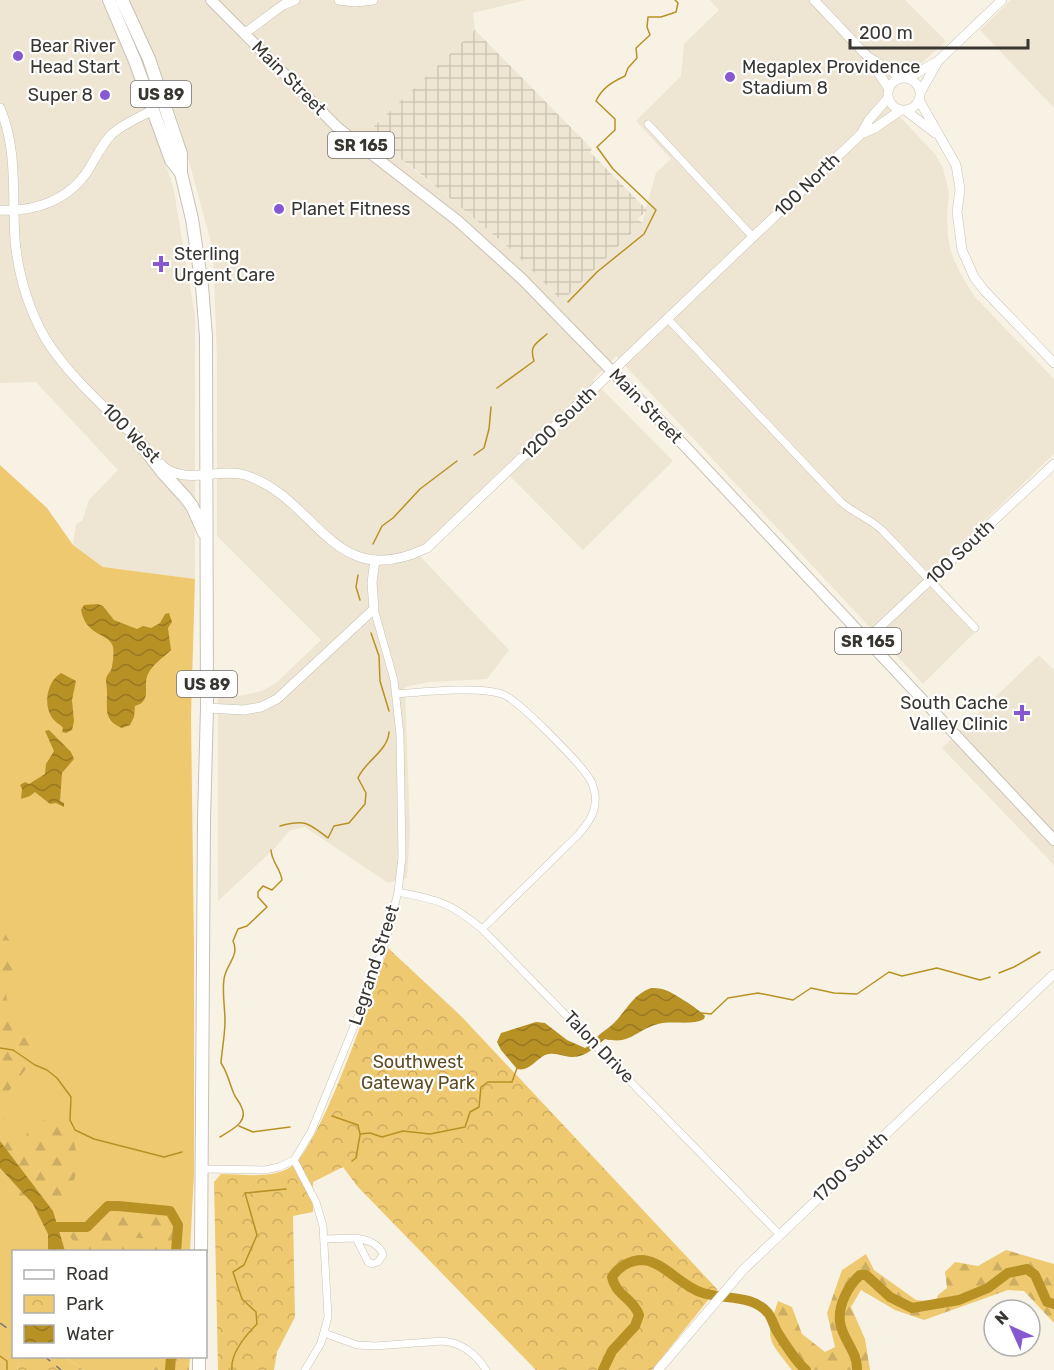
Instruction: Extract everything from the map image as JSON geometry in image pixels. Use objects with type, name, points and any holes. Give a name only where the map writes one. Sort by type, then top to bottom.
[{"type":"highway","name":"US 89","points":[[109,0],[131,51],[171,160],[181,173]]},
{"type":"highway","name":"US 89","points":[[122,0],[149,59],[181,153],[181,173],[192,219],[202,286],[206,361],[207,708],[201,1250]]},
{"type":"highway","points":[[135,437],[192,506],[206,539]]},
{"type":"main road","name":"Main Street","points":[[211,0],[338,128],[458,221],[522,279],[613,371],[1054,840]]},
{"type":"street","points":[[245,33],[283,5],[295,0]]},
{"type":"street","points":[[339,0],[355,2],[373,0]]},
{"type":"street","points":[[813,0],[868,57],[895,107],[903,110],[937,134]]},
{"type":"street","points":[[889,93],[896,80],[905,78],[938,61],[1002,0]]},
{"type":"street","points":[[868,57],[918,86],[919,97],[937,134],[956,165],[960,189],[957,212],[962,250],[974,277],[1054,363]]},
{"type":"street","points":[[903,110],[911,109],[938,61]]},
{"type":"street","name":"100 North","points":[[753,237],[861,134],[889,93]]},
{"type":"street","name":"100 West","points":[[0,108],[11,148],[14,172],[14,210],[19,265],[31,308],[45,336],[62,360],[166,469],[174,474],[242,474],[258,480],[289,501],[327,539],[355,555],[375,560],[408,557],[427,548],[443,535]]},
{"type":"street","points":[[0,210],[39,207],[64,196],[78,184],[112,135],[153,110]]},
{"type":"street","name":"100 North","points":[[861,134],[903,110]]},
{"type":"street","points":[[648,124],[753,237]]},
{"type":"street","name":"1200 South","points":[[443,535],[753,237]]},
{"type":"street","points":[[668,319],[840,501],[851,511],[873,522],[975,628]]},
{"type":"street","name":"100 South","points":[[867,639],[1054,464]]},
{"type":"street","name":"Legrand Street","points":[[294,1160],[311,1132],[361,1010],[386,940],[398,892],[402,857],[400,735],[394,680],[374,609],[372,583],[375,560]]},
{"type":"street","points":[[207,708],[244,710],[261,707],[278,699],[374,609]]},
{"type":"street","points":[[396,694],[487,690],[504,694],[523,708],[576,763],[590,781],[595,793],[596,806],[591,819],[482,929]]},
{"type":"street","name":"Talon Drive","points":[[398,892],[448,904],[482,929],[602,1049],[780,1234]]},
{"type":"street","name":"1700 South","points":[[658,1370],[743,1270],[1054,974]]},
{"type":"street","points":[[203,1169],[265,1170],[294,1160],[320,1212],[324,1239],[328,1317],[324,1333],[305,1370]]},
{"type":"street","points":[[324,1239],[356,1238],[374,1244],[381,1250],[382,1255],[378,1262],[368,1263],[356,1238]]},
{"type":"street","points":[[362,1254],[374,1244]]},
{"type":"street","points":[[324,1333],[357,1345],[454,1342],[465,1347],[486,1370]]},
{"type":"shaded area","points":[[0,0],[101,0],[138,82],[173,186],[195,315],[195,579],[103,567],[73,545],[76,524],[82,521],[89,500],[118,470],[36,382],[0,383]]},
{"type":"shaded area","points":[[126,0],[526,0],[473,13],[475,30],[366,134],[416,171],[515,253],[562,301],[642,223],[656,173],[671,159],[636,121],[681,76],[684,44],[719,10],[710,0],[905,0],[946,41],[912,72],[900,74],[885,90],[883,99],[935,154],[943,168],[949,193],[947,218],[951,252],[974,296],[1054,379],[1054,454],[930,573],[980,627],[923,684],[616,356],[593,380],[673,461],[583,550],[504,470],[419,555],[509,650],[487,679],[429,682],[405,687],[410,831],[407,878],[388,883],[305,827],[289,831],[275,848],[218,901],[218,695],[240,696],[262,691],[277,682],[321,640],[217,536],[217,358],[213,250],[180,128],[165,84]]},
{"type":"shaded area","points":[[1011,0],[1054,0],[1054,108],[980,30]]},
{"type":"shaded area","points":[[475,30],[592,149],[590,152],[647,210],[638,219],[642,223],[562,301],[515,253],[417,171],[366,134]]},
{"type":"shaded area","points":[[1039,655],[1054,670],[1054,865],[942,748]]},
{"type":"green space","points":[[0,465],[47,508],[73,545],[103,567],[195,579],[191,716],[194,1174],[190,1250],[12,1250],[12,1358],[20,1358],[17,1370],[0,1370]]},
{"type":"green space","points":[[0,926],[24,969],[6,994],[13,1036],[31,1038],[40,1051],[5,1096],[3,1123],[22,1145],[31,1125],[57,1116],[73,1137],[79,1166],[67,1199],[49,1207],[40,1201],[23,1201],[12,1190],[19,1173],[0,1145]]},
{"type":"green space","name":"Southwest Gateway Park","points":[[388,948],[461,1016],[717,1289],[652,1370],[536,1370],[357,1186],[343,1167],[313,1182],[313,1212],[293,1216],[295,1317],[277,1352],[274,1370],[218,1370],[214,1182],[221,1174],[273,1174],[289,1168],[302,1156],[316,1132],[345,1067]]},
{"type":"green space","points":[[114,1202],[157,1206],[182,1238],[184,1250],[146,1250],[149,1239],[130,1237],[124,1250],[79,1250],[67,1232],[64,1215]]},
{"type":"green space","points":[[1006,1250],[1054,1264],[1054,1323],[1042,1310],[1042,1298],[1031,1298],[1024,1291],[1008,1290],[924,1320],[895,1310],[861,1290],[851,1307],[865,1339],[870,1370],[792,1370],[773,1344],[770,1332],[778,1301],[792,1307],[802,1334],[825,1352],[835,1347],[827,1313],[842,1270],[866,1254],[874,1270],[916,1300],[936,1302],[938,1295],[947,1288],[945,1272],[955,1262],[978,1266]]},
{"type":"green space","points":[[20,1358],[66,1358],[84,1370],[17,1370]]},
{"type":"green space","points":[[66,1358],[186,1358],[185,1370],[84,1370]]},
{"type":"green space","points":[[146,1358],[190,1358],[189,1370],[151,1370]]},
{"type":"water","points":[[84,605],[103,606],[114,620],[137,629],[143,626],[151,628],[160,623],[165,614],[169,613],[172,622],[168,628],[171,650],[150,671],[146,679],[144,701],[135,706],[134,717],[130,725],[122,728],[112,722],[107,710],[106,679],[112,668],[113,647],[111,642],[88,625],[81,610]]},
{"type":"water","points":[[61,673],[76,681],[72,700],[74,721],[72,730],[66,733],[62,732],[63,728],[51,716],[47,702],[52,682]]},
{"type":"water","points":[[49,730],[71,752],[74,759],[62,773],[60,801],[64,803],[64,807],[56,803],[50,804],[35,792],[21,799],[20,785],[25,782],[29,784],[45,774],[46,764],[54,751],[45,731]]},
{"type":"water","points":[[651,988],[666,990],[678,996],[702,1013],[705,1016],[704,1019],[694,1022],[658,1024],[621,1040],[605,1039],[578,1057],[545,1055],[525,1069],[517,1069],[497,1042],[501,1033],[536,1022],[545,1023],[567,1040],[585,1048],[614,1023],[634,999]]},
{"type":"water","points":[[0,1141],[53,1211],[65,1250],[48,1250],[48,1234],[33,1204],[0,1168]]},
{"type":"waterway","points":[[568,302],[597,272],[644,234],[656,210],[613,169],[597,147],[615,130],[615,119],[596,101],[601,92],[625,76],[628,68],[637,58],[636,48],[650,35],[647,27],[648,17],[661,17],[676,12],[678,3],[675,0]]},
{"type":"waterway","points":[[497,388],[534,361],[533,348],[547,334]]},
{"type":"waterway","points":[[474,455],[484,448],[491,407]]},
{"type":"waterway","points":[[373,544],[382,526],[393,518],[420,489],[457,461]]},
{"type":"waterway","points":[[358,575],[356,587],[360,600]]},
{"type":"waterway","points":[[371,633],[379,656],[380,681],[389,711]]},
{"type":"waterway","points":[[280,826],[306,824],[328,838],[334,826],[349,823],[365,804],[366,793],[358,778],[385,745],[389,732]]},
{"type":"waterway","points":[[220,1137],[238,1125],[243,1117],[241,1106],[221,1063],[225,1026],[224,979],[234,956],[233,941],[238,929],[247,926],[267,907],[258,897],[258,892],[263,886],[272,890],[282,880],[271,850]]},
{"type":"waterway","points":[[999,973],[1040,952]]},
{"type":"waterway","points":[[701,1013],[711,1014],[728,998],[758,993],[793,1000],[811,988],[834,993],[857,994],[889,972],[902,976],[937,968],[980,980],[990,977]]},
{"type":"waterway","points":[[0,1048],[13,1050],[57,1078],[71,1097],[70,1120],[75,1130],[94,1139],[164,1157],[182,1152]]},
{"type":"waterway","points":[[332,1116],[358,1125],[360,1134],[370,1133],[382,1137],[403,1131],[430,1134],[465,1127],[470,1112],[479,1107],[481,1087],[488,1082],[512,1082],[517,1068]]},
{"type":"waterway","points":[[239,1126],[253,1132],[290,1127]]},
{"type":"waterway","points":[[352,1161],[356,1158],[360,1135]]},
{"type":"waterway","points":[[232,1370],[236,1351],[257,1324],[256,1312],[242,1299],[233,1272],[244,1265],[257,1235],[245,1193],[286,1189]]},
{"type":"waterway","points":[[51,1227],[87,1227],[108,1206],[170,1211],[178,1225],[176,1250]]},
{"type":"waterway","points":[[603,1370],[612,1351],[635,1326],[639,1315],[633,1305],[617,1289],[612,1277],[625,1265],[643,1260],[658,1265],[695,1290],[711,1295],[746,1300],[762,1307],[791,1353],[806,1370]]},
{"type":"waterway","points":[[857,1370],[855,1357],[841,1328],[840,1316],[845,1296],[860,1275],[866,1275],[890,1297],[912,1308],[959,1300],[988,1288],[1008,1273],[1027,1269],[1035,1275],[1047,1302],[1054,1304]]},
{"type":"waterway","points":[[1047,1302],[1054,1300]]},
{"type":"waterway","points":[[0,1356],[7,1361],[7,1370]]},
{"type":"waterway","points":[[170,1370],[171,1358]]},
{"type":"railway","points":[[0,1323],[12,1332]]},
{"type":"railway","points":[[46,1358],[61,1370]]},
{"type":"place","name":"Bear River Head Start","points":[[18,56]]},
{"type":"place","name":"Megaplex Providence Stadium 8","points":[[730,77]]},
{"type":"place","name":"Super 8","points":[[105,95]]},
{"type":"place","name":"Planet Fitness","points":[[279,209]]},
{"type":"place","name":"Sterling Urgent Care","points":[[161,264]]},
{"type":"place","name":"South Cache Valley Clinic","points":[[1022,713]]}]
